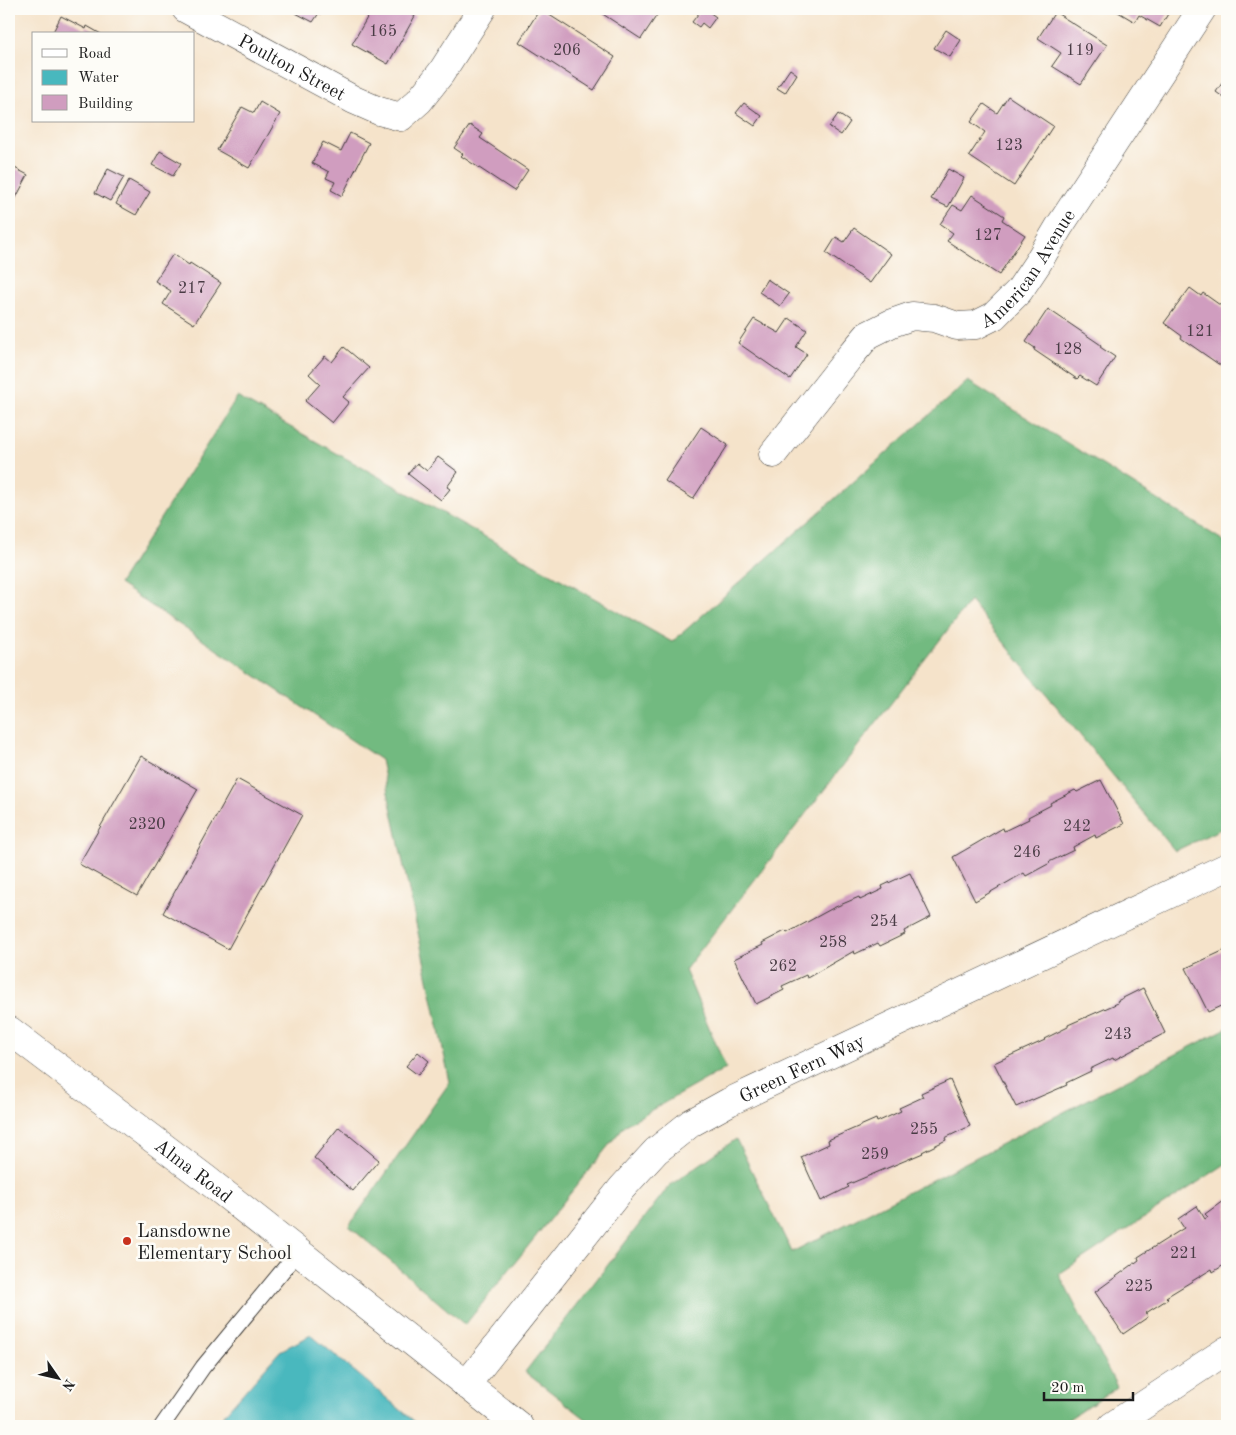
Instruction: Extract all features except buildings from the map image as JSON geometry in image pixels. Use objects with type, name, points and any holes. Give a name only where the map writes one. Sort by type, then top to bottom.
[{"type":"street","name":"Poulton Street","points":[[186,9],[354,100],[378,111],[401,117],[419,101],[441,73],[482,9]]},
{"type":"street","name":"American Avenue","points":[[773,454],[868,335],[892,323],[912,316],[934,318],[957,326],[976,325],[994,316],[1019,291],[1202,9]]},
{"type":"street","name":"Green Fern Way","points":[[466,1385],[622,1188],[656,1151],[690,1123],[729,1102],[1227,867]]},
{"type":"street","name":"Alma Road","points":[[9,1030],[206,1179],[516,1425]]},
{"type":"street","points":[[1112,1426],[1227,1350]]},
{"type":"lane","points":[[162,1426],[203,1367],[298,1252]]},
{"type":"green space","points":[[968,381],[1227,543],[1227,826],[1175,851],[970,601],[685,970],[726,1068],[625,1125],[465,1325],[349,1226],[450,1082],[381,760],[119,584],[237,397],[672,642]]},
{"type":"green space","points":[[1227,1028],[1227,1163],[1059,1274],[1117,1387],[1058,1426],[595,1426],[525,1372],[669,1186],[736,1139],[792,1252]]},
{"type":"water","points":[[311,1335],[420,1426],[214,1426],[280,1351]]},
{"type":"place","name":"Lansdowne Elementary School","points":[[127,1241]]}]
